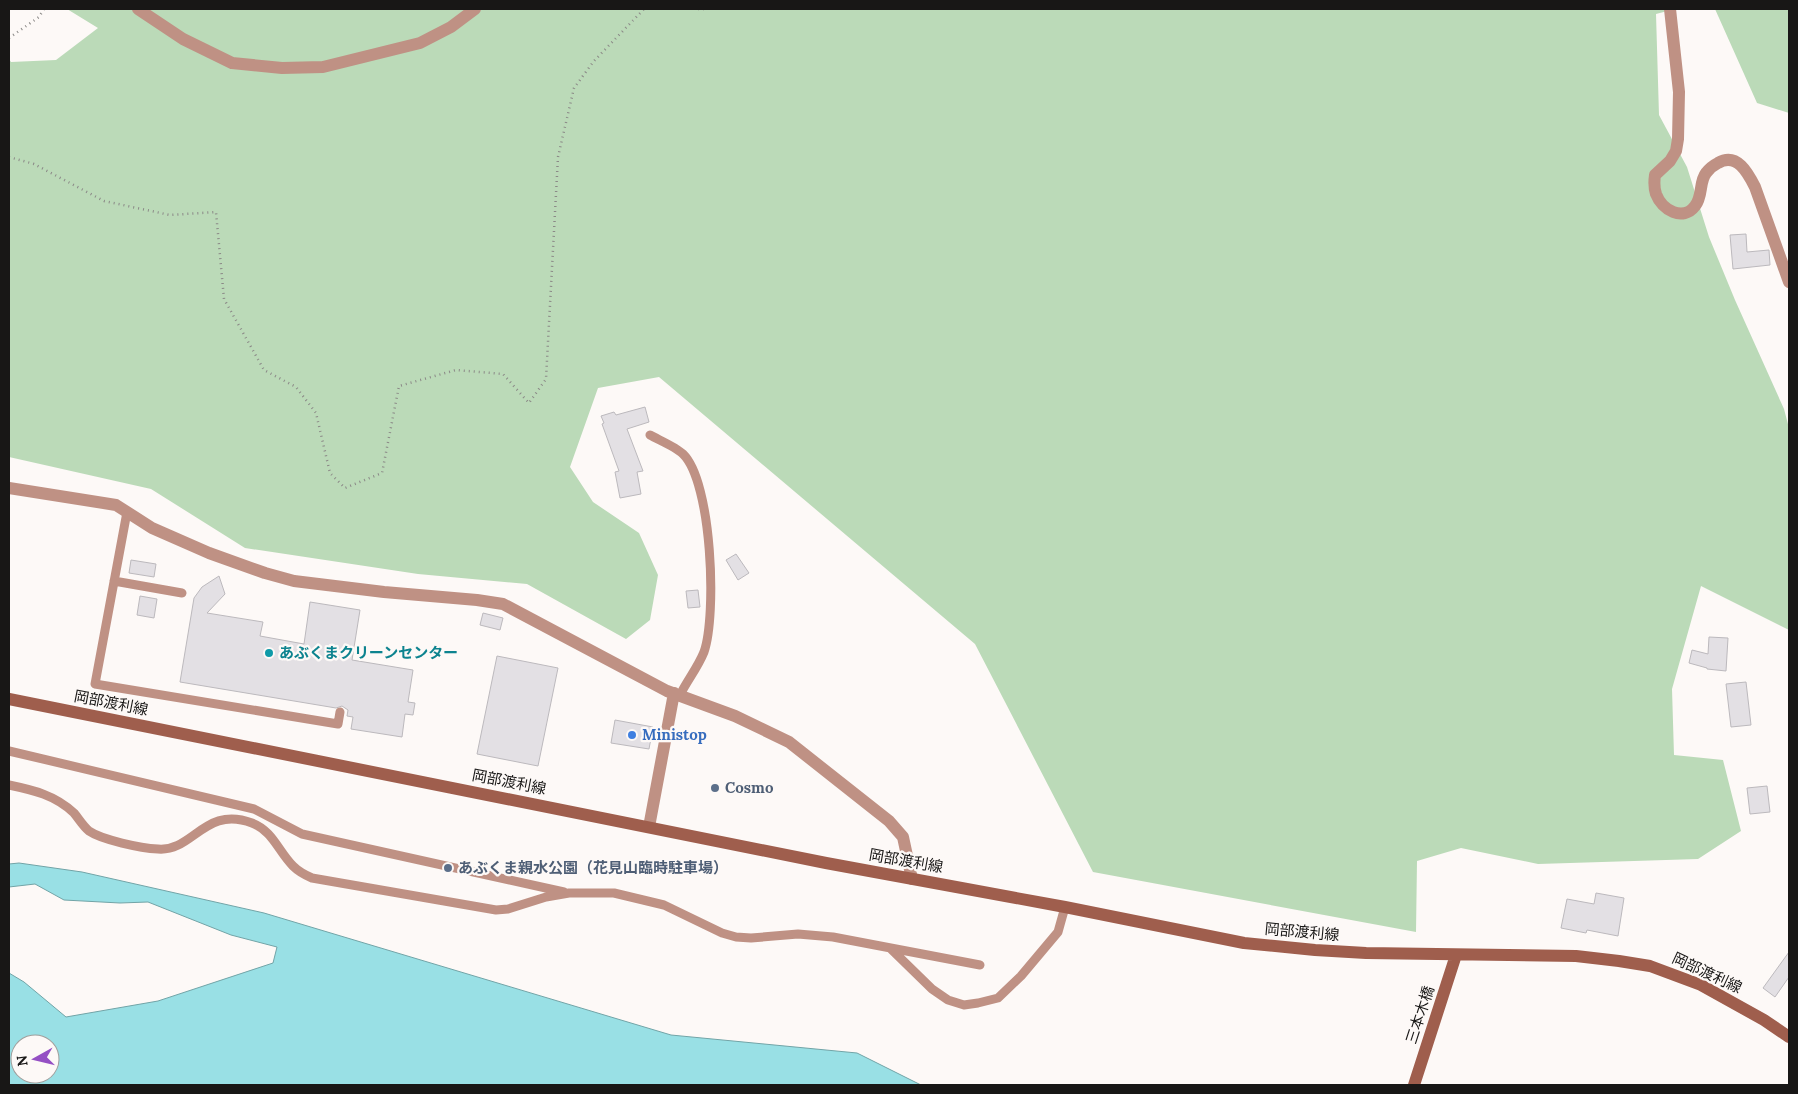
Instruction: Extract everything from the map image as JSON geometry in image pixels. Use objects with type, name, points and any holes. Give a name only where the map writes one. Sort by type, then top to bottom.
[{"type":"main road","name":"岡部渡利線","points":[[9,699],[912,879],[1244,943],[1315,950],[1456,955],[1576,956],[1650,966],[1701,985],[1764,1020],[1789,1037]]},
{"type":"main road","name":"三本木橋","points":[[1414,1085],[1456,955]]},
{"type":"street","points":[[138,9],[183,39],[232,62],[282,68],[323,67],[420,43],[452,27],[475,9]]},
{"type":"street","points":[[1670,9],[1679,92],[1678,139],[1676,151],[1670,161],[1655,175],[1654,187],[1656,195],[1665,208],[1673,213],[1687,213],[1696,206],[1699,200],[1706,172],[1722,161],[1738,162],[1748,172],[1755,187],[1789,282]]},
{"type":"street","points":[[9,488],[116,505],[152,528],[209,553],[294,581],[503,604],[521,612],[567,639],[677,694],[734,716],[789,742],[889,821],[903,837],[912,879]]},
{"type":"street","points":[[649,827],[677,694]]},
{"type":"lane","points":[[650,435],[683,454],[696,475],[704,504],[710,568],[711,602],[708,634],[704,653],[677,694]]},
{"type":"lane","points":[[126,512],[95,684],[338,724],[340,712]]},
{"type":"lane","points":[[114,581],[182,593]]},
{"type":"lane","points":[[9,751],[254,809],[302,834],[569,893]]},
{"type":"lane","points":[[9,785],[44,793],[59,801],[74,814],[87,830],[96,835],[142,848],[161,850],[172,848],[184,843],[197,831],[211,823],[230,819],[250,822],[264,828],[292,865],[300,873],[312,878],[496,910],[508,909],[546,897],[569,893],[614,892],[664,905],[722,933],[736,937],[751,938],[798,934],[833,937],[980,965]]},
{"type":"lane","points":[[889,948],[932,989],[948,1000],[964,1005],[978,1003],[998,998],[1021,976],[1058,932],[1065,907]]},
{"type":"path","points":[[9,38],[39,16],[44,9]]},
{"type":"path","points":[[9,157],[34,164],[104,201],[170,215],[216,212],[224,299],[264,370],[296,388],[316,413],[330,473],[345,488],[382,472],[399,386],[456,370],[503,374],[529,403],[546,379],[558,157],[574,88],[594,61],[644,9]]},
{"type":"path","points":[[698,9],[705,9]]},
{"type":"green space","points":[[67,9],[1675,9],[1656,14],[1659,115],[1687,167],[1709,237],[1784,409],[1789,428],[1789,630],[1701,586],[1672,689],[1674,755],[1723,760],[1741,831],[1698,859],[1538,864],[1461,848],[1417,861],[1416,932],[1093,872],[975,644],[659,377],[598,388],[570,467],[593,502],[639,533],[658,575],[650,620],[626,639],[527,584],[418,574],[245,548],[151,489],[9,457],[9,59],[11,62],[56,60],[98,28]]},
{"type":"green space","points":[[1715,9],[1789,9],[1789,113],[1757,103]]},
{"type":"water","points":[[19,863],[82,872],[264,913],[671,1035],[857,1053],[921,1085],[9,1085],[9,973],[24,982],[66,1017],[158,1001],[273,963],[277,947],[231,935],[148,902],[120,903],[64,900],[35,884],[9,887],[9,864]]},
{"type":"building","points":[[1746,234],[1747,252],[1769,250],[1770,265],[1733,269],[1730,235]]},
{"type":"building","points":[[645,407],[649,422],[627,429],[643,471],[637,472],[641,494],[620,498],[615,472],[619,471],[602,424],[604,423],[601,416],[614,412],[616,415]]},
{"type":"building","points":[[736,554],[749,573],[738,580],[726,560]]},
{"type":"building","points":[[131,560],[156,564],[154,577],[129,573]]},
{"type":"building","name":"あぶくまクリーンセンター","points":[[219,576],[225,594],[207,613],[263,622],[260,636],[304,644],[310,602],[360,610],[352,660],[413,670],[408,702],[415,703],[413,715],[405,714],[402,737],[351,729],[353,717],[347,716],[348,710],[342,706],[336,708],[180,682],[194,598],[202,587]]},
{"type":"building","points":[[698,590],[700,607],[688,608],[686,591]]},
{"type":"building","points":[[140,596],[157,599],[154,618],[137,615]]},
{"type":"building","points":[[483,613],[503,618],[500,630],[480,625]]},
{"type":"building","points":[[1709,637],[1728,638],[1726,671],[1707,669],[1689,663],[1692,650],[1708,654]]},
{"type":"building","points":[[497,656],[558,668],[538,766],[477,754]]},
{"type":"building","points":[[1746,682],[1751,725],[1731,727],[1726,684]]},
{"type":"building","name":"Ministop","points":[[615,720],[653,727],[649,749],[611,743]]},
{"type":"building","points":[[1767,786],[1770,812],[1750,814],[1747,788]]},
{"type":"building","points":[[1596,893],[1624,898],[1618,936],[1587,930],[1586,933],[1561,928],[1567,899],[1594,904]]},
{"type":"building","points":[[1789,952],[1789,977],[1775,997],[1763,988]]},
{"type":"place","name":"あぶくまクリーンセンター","points":[[269,653]]},
{"type":"place","name":"Ministop","points":[[632,735]]},
{"type":"place","name":"Cosmo","points":[[715,788]]},
{"type":"place","name":"あぶくま親水公園（花見山臨時駐車場）","points":[[448,868]]}]
